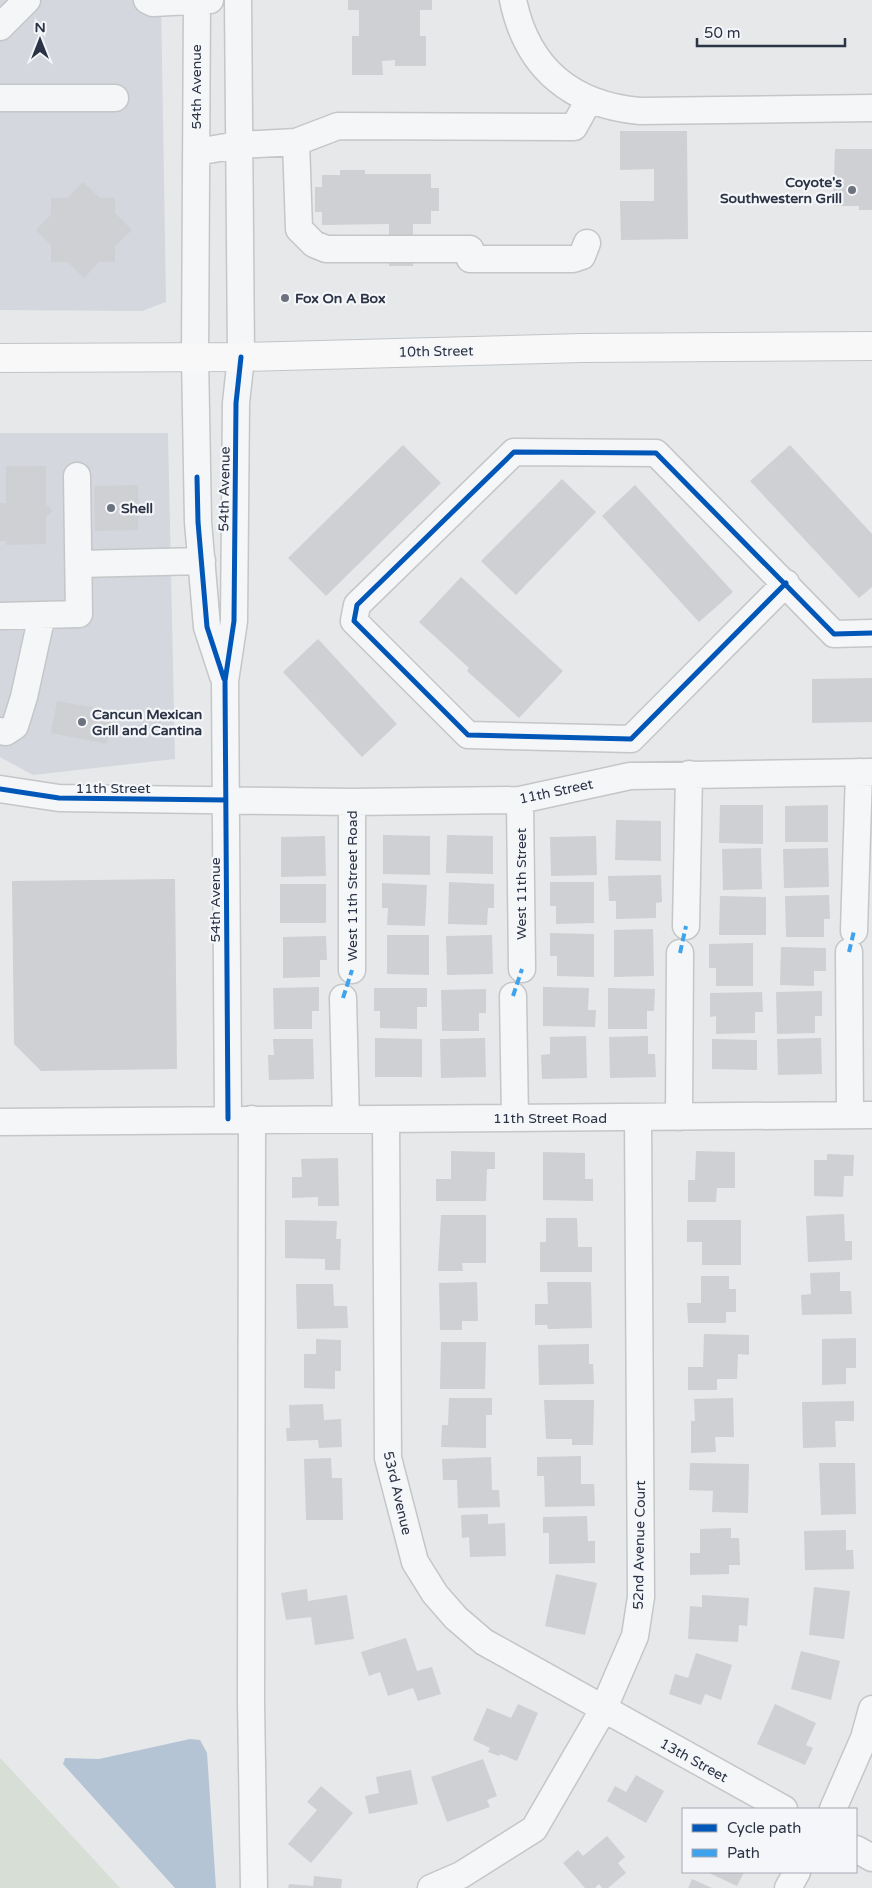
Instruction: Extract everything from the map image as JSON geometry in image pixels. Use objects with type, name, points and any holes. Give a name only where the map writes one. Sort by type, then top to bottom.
[{"type":"main road","name":"10th Street","points":[[0,358],[241,357],[582,348],[872,346]]},
{"type":"street","points":[[0,27],[27,0]]},
{"type":"street","points":[[147,0],[154,3],[202,1]]},
{"type":"street","name":"54th Avenue","points":[[238,0],[241,357],[236,403],[234,621],[225,681],[226,800],[240,1119],[254,1888]]},
{"type":"street","points":[[513,0],[517,22],[529,48],[562,84],[589,100],[614,108],[640,111],[872,108]]},
{"type":"street","name":"54th Avenue","points":[[202,1],[196,152],[195,357],[198,522],[207,627],[225,681]]},
{"type":"street","points":[[0,98],[115,98]]},
{"type":"street","points":[[196,152],[238,145],[296,142],[338,126],[574,127],[589,100]]},
{"type":"street","points":[[296,142],[299,229],[314,244],[326,249],[573,259],[582,256],[588,243]]},
{"type":"street","points":[[631,739],[468,735],[354,621],[357,605],[514,452],[656,453],[786,583],[834,634],[872,633]]},
{"type":"street","points":[[0,616],[79,614],[77,476]]},
{"type":"street","points":[[78,564],[202,562]]},
{"type":"street","points":[[630,776],[631,739],[786,583]]},
{"type":"street","points":[[0,731],[6,732],[15,726],[24,697],[42,615]]},
{"type":"street","points":[[861,1115],[852,941],[865,772]]},
{"type":"street","name":"11th Street","points":[[0,789],[59,798],[352,802],[520,800],[630,776],[865,772]]},
{"type":"street","points":[[686,926],[689,774]]},
{"type":"street","name":"West 11th Street","points":[[520,800],[522,969]]},
{"type":"street","name":"West 11th Street Road","points":[[352,802],[352,970]]},
{"type":"street","points":[[679,1117],[680,953]]},
{"type":"street","points":[[513,996],[515,1118]]},
{"type":"street","points":[[344,998],[346,1119]]},
{"type":"street","name":"11th Street Road","points":[[0,1122],[861,1115]]},
{"type":"street","name":"52nd Avenue Court","points":[[431,1888],[461,1875],[534,1829],[604,1710],[635,1636],[641,1597],[638,1117]]},
{"type":"street","name":"53rd Avenue","points":[[386,1119],[388,1458],[415,1562],[435,1594],[456,1618],[484,1642],[604,1710]]},
{"type":"street","points":[[833,1808],[864,1738],[872,1709]]},
{"type":"street","name":"13th Street","points":[[604,1710],[782,1808]]},
{"type":"street","points":[[857,1850],[872,1858]]},
{"type":"street","points":[[788,1888],[796,1873]]},
{"type":"shaded area","points":[[0,0],[161,0],[166,302],[142,311],[0,310]]},
{"type":"shaded area","points":[[0,433],[168,433],[175,759],[33,775],[0,757]]},
{"type":"shaded area","points":[[0,1758],[3,1761],[120,1888],[0,1888]]},
{"type":"water","points":[[190,1739],[200,1740],[207,1753],[216,1888],[175,1888],[63,1764],[65,1758],[99,1759]]},
{"type":"building","points":[[348,0],[432,0],[432,10],[420,10],[420,36],[426,36],[426,66],[395,66],[395,60],[382,61],[383,75],[352,75],[352,36],[359,36],[359,10],[348,10]]},
{"type":"building","points":[[620,131],[687,131],[688,239],[621,240],[620,201],[654,201],[654,169],[620,170]]},
{"type":"building","name":"Coyote's Southwestern Grill","points":[[835,149],[872,149],[872,210],[859,210],[859,206],[833,206]]},
{"type":"building","points":[[340,170],[365,170],[365,174],[431,174],[431,188],[439,188],[439,211],[431,211],[431,224],[413,224],[413,266],[389,266],[389,224],[322,225],[322,212],[315,212],[315,187],[322,187],[322,175],[340,175]]},
{"type":"building","points":[[83,182],[100,198],[115,198],[115,213],[132,230],[115,246],[115,262],[99,262],[84,278],[68,262],[51,262],[51,245],[36,230],[51,214],[51,198],[67,198]]},
{"type":"building","points":[[403,445],[441,483],[326,596],[288,558]]},
{"type":"building","points":[[790,445],[872,534],[872,587],[859,598],[750,481]]},
{"type":"building","points":[[6,466],[46,466],[46,504],[53,511],[46,517],[46,544],[6,545],[6,541],[0,541],[0,503],[6,503]]},
{"type":"building","points":[[562,479],[596,512],[516,595],[481,561]]},
{"type":"building","points":[[138,485],[138,530],[95,531],[94,486]]},
{"type":"building","points":[[635,485],[733,592],[699,622],[602,516]]},
{"type":"building","points":[[461,577],[563,671],[519,718],[467,671],[469,668],[419,622]]},
{"type":"building","points":[[318,639],[397,724],[362,757],[283,672]]},
{"type":"building","points":[[872,678],[872,722],[812,723],[812,679]]},
{"type":"building","name":"Cancun Mexican Grill and Cantina","points":[[57,701],[113,711],[107,744],[51,733]]},
{"type":"building","points":[[720,805],[763,805],[763,844],[719,843]]},
{"type":"building","points":[[828,805],[828,842],[785,842],[785,806]]},
{"type":"building","points":[[616,820],[661,821],[661,861],[615,860]]},
{"type":"building","points":[[383,835],[430,836],[430,875],[383,874]]},
{"type":"building","points":[[447,835],[493,836],[493,874],[446,873]]},
{"type":"building","points":[[325,836],[326,876],[281,877],[281,837]]},
{"type":"building","points":[[596,836],[597,875],[551,876],[550,837]]},
{"type":"building","points":[[761,848],[762,889],[723,890],[722,849]]},
{"type":"building","points":[[828,848],[829,887],[784,888],[783,849]]},
{"type":"building","points":[[661,875],[662,902],[656,903],[656,918],[616,919],[616,901],[609,901],[608,876]]},
{"type":"building","points":[[175,879],[177,1069],[41,1071],[14,1044],[12,881]]},
{"type":"building","points":[[449,882],[494,884],[494,908],[488,908],[487,925],[448,924]]},
{"type":"building","points":[[550,882],[594,882],[594,923],[556,924],[556,906],[550,906]]},
{"type":"building","points":[[382,883],[427,885],[425,926],[387,925],[388,908],[382,908]]},
{"type":"building","points":[[280,884],[326,884],[326,923],[280,923]]},
{"type":"building","points":[[829,895],[830,919],[824,919],[824,937],[786,937],[785,896]]},
{"type":"building","points":[[720,896],[766,897],[766,935],[719,935]]},
{"type":"building","points":[[653,929],[654,976],[614,977],[614,930]]},
{"type":"building","points":[[550,933],[594,934],[594,977],[557,976],[557,956],[550,956]]},
{"type":"building","points":[[387,935],[429,935],[429,975],[387,974]]},
{"type":"building","points":[[492,935],[493,974],[447,975],[446,936]]},
{"type":"building","points":[[326,936],[327,960],[320,960],[320,977],[283,978],[283,937]]},
{"type":"building","points":[[753,943],[753,986],[716,986],[716,968],[709,968],[709,944]]},
{"type":"building","points":[[781,947],[826,948],[826,971],[814,971],[814,986],[780,985]]},
{"type":"building","points":[[319,987],[319,1011],[312,1011],[312,1029],[274,1029],[273,988]]},
{"type":"building","points":[[543,987],[589,988],[588,1010],[596,1010],[595,1027],[543,1026]]},
{"type":"building","points":[[374,988],[427,988],[427,1007],[417,1007],[417,1029],[380,1028],[380,1011],[374,1011]]},
{"type":"building","points":[[608,988],[655,989],[654,1011],[647,1011],[647,1029],[608,1029]]},
{"type":"building","points":[[486,989],[486,1013],[479,1013],[479,1031],[442,1031],[441,990]]},
{"type":"building","points":[[822,991],[822,1016],[815,1016],[815,1033],[777,1034],[776,992]]},
{"type":"building","points":[[762,992],[763,1012],[755,1012],[755,1033],[716,1034],[716,1016],[710,1017],[710,993]]},
{"type":"building","points":[[586,1036],[587,1078],[542,1079],[541,1055],[550,1054],[550,1037]]},
{"type":"building","points":[[648,1036],[648,1054],[655,1054],[656,1077],[610,1078],[609,1037]]},
{"type":"building","points":[[375,1038],[422,1039],[422,1077],[375,1077]]},
{"type":"building","points":[[485,1038],[486,1077],[441,1078],[440,1039]]},
{"type":"building","points":[[821,1038],[822,1074],[778,1075],[777,1039]]},
{"type":"building","points":[[273,1039],[313,1039],[314,1079],[269,1080],[268,1055],[274,1055]]},
{"type":"building","points":[[712,1039],[757,1040],[757,1070],[712,1069]]},
{"type":"building","points":[[451,1151],[495,1152],[495,1169],[487,1169],[486,1201],[436,1201],[436,1179],[451,1179]]},
{"type":"building","points":[[696,1151],[735,1152],[735,1188],[717,1188],[716,1202],[688,1202],[688,1180],[695,1180]]},
{"type":"building","points":[[543,1152],[585,1153],[585,1179],[593,1179],[593,1201],[543,1200]]},
{"type":"building","points":[[827,1154],[854,1155],[853,1176],[844,1176],[843,1197],[814,1196],[814,1160],[827,1160]]},
{"type":"building","points":[[338,1158],[339,1206],[318,1206],[318,1197],[292,1198],[292,1177],[302,1177],[301,1159]]},
{"type":"building","points":[[844,1214],[845,1241],[852,1241],[852,1260],[808,1262],[806,1216]]},
{"type":"building","points":[[441,1215],[486,1215],[486,1263],[462,1263],[463,1271],[438,1271]]},
{"type":"building","points":[[546,1218],[577,1218],[578,1247],[592,1247],[592,1272],[540,1272],[540,1242],[546,1242]]},
{"type":"building","points":[[285,1220],[337,1221],[336,1239],[341,1239],[340,1270],[325,1270],[325,1259],[285,1258]]},
{"type":"building","points":[[687,1220],[741,1220],[741,1265],[702,1265],[702,1242],[687,1242]]},
{"type":"building","points":[[840,1272],[840,1291],[851,1291],[852,1314],[802,1315],[801,1295],[811,1294],[810,1273]]},
{"type":"building","points":[[701,1276],[729,1276],[729,1289],[736,1289],[736,1312],[726,1312],[726,1323],[688,1323],[687,1303],[701,1303]]},
{"type":"building","points":[[477,1282],[478,1321],[462,1321],[462,1330],[440,1330],[439,1283]]},
{"type":"building","points":[[547,1282],[591,1282],[592,1328],[548,1329],[547,1325],[535,1325],[535,1304],[548,1304]]},
{"type":"building","points":[[296,1284],[333,1284],[334,1306],[347,1306],[348,1328],[297,1329]]},
{"type":"building","points":[[704,1334],[749,1335],[749,1355],[738,1354],[737,1379],[717,1379],[717,1390],[688,1390],[688,1367],[703,1367]]},
{"type":"building","points":[[856,1338],[856,1368],[846,1368],[846,1384],[822,1385],[822,1339]]},
{"type":"building","points":[[316,1339],[341,1340],[341,1371],[335,1371],[335,1389],[304,1388],[304,1354],[316,1354]]},
{"type":"building","points":[[441,1342],[486,1342],[485,1389],[440,1389]]},
{"type":"building","points":[[589,1344],[589,1364],[593,1364],[594,1384],[539,1385],[538,1345]]},
{"type":"building","points":[[449,1398],[492,1398],[492,1415],[486,1415],[486,1448],[441,1447],[442,1425],[448,1425]]},
{"type":"building","points":[[733,1398],[734,1437],[715,1437],[716,1452],[691,1453],[691,1421],[695,1421],[694,1399]]},
{"type":"building","points":[[544,1400],[594,1400],[593,1445],[572,1445],[572,1439],[546,1439]]},
{"type":"building","points":[[854,1401],[854,1421],[835,1421],[836,1447],[803,1448],[802,1402]]},
{"type":"building","points":[[323,1404],[324,1420],[341,1419],[342,1447],[319,1448],[318,1440],[287,1441],[286,1428],[290,1428],[289,1405]]},
{"type":"building","points":[[581,1456],[581,1484],[594,1484],[595,1506],[545,1507],[544,1476],[537,1476],[537,1457]]},
{"type":"building","points":[[491,1457],[492,1490],[499,1490],[500,1507],[458,1508],[457,1480],[443,1480],[442,1459]]},
{"type":"building","points":[[331,1458],[332,1478],[342,1478],[343,1520],[306,1520],[304,1459]]},
{"type":"building","points":[[690,1463],[749,1464],[748,1513],[712,1512],[713,1491],[689,1490]]},
{"type":"building","points":[[819,1463],[855,1463],[856,1514],[821,1515]]},
{"type":"building","points":[[488,1514],[488,1524],[505,1523],[506,1556],[470,1557],[469,1537],[462,1538],[461,1515]]},
{"type":"building","points":[[587,1516],[588,1541],[595,1541],[595,1563],[549,1564],[549,1533],[543,1533],[543,1517]]},
{"type":"building","points":[[731,1528],[731,1538],[739,1538],[740,1565],[729,1565],[729,1574],[690,1575],[690,1553],[700,1553],[700,1529]]},
{"type":"building","points":[[846,1530],[846,1550],[853,1550],[854,1569],[805,1570],[804,1531]]},
{"type":"building","points":[[556,1574],[597,1583],[585,1635],[545,1626]]},
{"type":"building","points":[[814,1587],[850,1591],[844,1639],[809,1635]]},
{"type":"building","points":[[307,1589],[308,1601],[347,1595],[354,1639],[315,1645],[311,1617],[286,1620],[281,1593]]},
{"type":"building","points":[[702,1595],[749,1598],[747,1626],[739,1625],[738,1642],[688,1639],[690,1606],[702,1607]]},
{"type":"building","points":[[406,1638],[417,1671],[432,1667],[441,1694],[418,1701],[413,1688],[388,1696],[380,1672],[369,1676],[361,1652]]},
{"type":"building","points":[[801,1651],[840,1661],[831,1700],[791,1689]]},
{"type":"building","points":[[696,1653],[732,1665],[721,1700],[705,1694],[701,1705],[669,1694],[675,1674],[688,1678]]},
{"type":"building","points":[[518,1704],[538,1713],[517,1761],[500,1754],[499,1756],[488,1752],[490,1748],[473,1740],[487,1708],[511,1718]]},
{"type":"building","points":[[775,1704],[816,1723],[806,1745],[813,1748],[805,1765],[757,1744]]},
{"type":"building","points":[[483,1759],[497,1796],[487,1800],[490,1807],[447,1822],[431,1777]]},
{"type":"building","points":[[411,1770],[418,1804],[369,1814],[365,1796],[379,1793],[376,1777]]},
{"type":"building","points":[[636,1775],[664,1791],[646,1823],[607,1801],[615,1786],[626,1792]]},
{"type":"building","points":[[321,1786],[353,1813],[311,1863],[288,1844],[317,1810],[307,1802]]},
{"type":"building","points":[[607,1836],[625,1857],[618,1863],[626,1873],[608,1888],[602,1888],[599,1884],[595,1888],[585,1888],[563,1863],[578,1850],[583,1856]]},
{"type":"building","points":[[709,1873],[744,1873],[737,1886]]},
{"type":"building","points":[[314,1876],[342,1879],[341,1888],[288,1888],[289,1884],[313,1886]]},
{"type":"building","points":[[692,1879],[712,1888],[688,1888]]},
{"type":"marked path","points":[[680,953],[686,926]]},
{"type":"marked path","points":[[849,952],[854,931]]},
{"type":"marked path","points":[[513,996],[522,969]]},
{"type":"marked path","points":[[343,998],[352,970]]},
{"type":"cycle path","points":[[228,1119],[225,681],[234,621],[236,403],[241,357]]},
{"type":"cycle path","points":[[786,583],[631,739],[468,735],[354,621],[357,605],[514,452],[656,453],[834,634],[872,633]]},
{"type":"cycle path","points":[[197,477],[198,522],[207,627],[224,679]]},
{"type":"cycle path","points":[[0,789],[59,798],[226,800]]},
{"type":"place","name":"Coyote's Southwestern Grill","points":[[852,190]]},
{"type":"place","name":"Fox On A Box","points":[[285,298]]},
{"type":"place","name":"Shell","points":[[111,508]]},
{"type":"place","name":"Cancun Mexican Grill and Cantina","points":[[82,722]]}]
